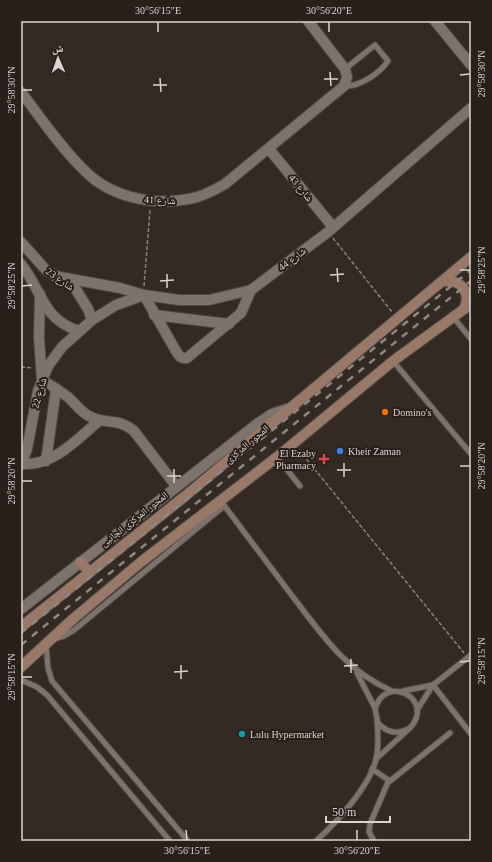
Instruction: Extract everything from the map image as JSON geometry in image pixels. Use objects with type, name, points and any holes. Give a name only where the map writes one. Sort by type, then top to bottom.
[{"type":"main road","name":"المحور المركزى","points":[[21,627],[188,493],[471,257]]},
{"type":"main road","points":[[21,667],[47,642],[118,581],[222,503],[393,361],[468,307],[468,298],[463,287],[453,281],[441,282]]},
{"type":"main road","points":[[80,562],[89,571]]},
{"type":"street","points":[[308,21],[345,77]]},
{"type":"street","points":[[435,21],[471,64]]},
{"type":"street","name":"شارع 41","points":[[21,92],[84,171],[98,182],[114,192],[132,198],[170,202],[208,194],[225,184],[269,149],[345,77]]},
{"type":"street","name":"شارع 44","points":[[79,331],[92,320],[116,305],[144,295],[180,300],[209,300],[251,290],[331,230],[471,108]]},
{"type":"street","name":"شارع 43","points":[[269,149],[331,230]]},
{"type":"street","name":"شارع 23","points":[[21,242],[39,263],[55,276],[75,288],[83,298],[92,320]]},
{"type":"street","name":"شارع 23","points":[[21,264],[31,277],[46,307],[55,318],[62,324],[79,331]]},
{"type":"street","points":[[55,276],[120,288],[144,295],[179,357],[183,359],[187,358],[241,312],[251,290]]},
{"type":"street","points":[[40,294],[38,331],[42,380],[68,398],[84,413],[100,420],[118,422],[134,431],[176,486]]},
{"type":"street","points":[[154,315],[228,324]]},
{"type":"street","name":"شارع 22","points":[[21,465],[27,449],[35,404],[42,380],[54,356],[79,331]]},
{"type":"street","points":[[46,461],[56,389]]},
{"type":"street","name":"المحور المركزى الجانبى","points":[[21,609],[176,486],[261,421],[272,414],[290,408]]},
{"type":"street","points":[[21,465],[46,461],[53,458],[100,420]]},
{"type":"lane","points":[[375,45],[388,62],[363,82],[351,86],[345,77],[375,45]]},
{"type":"lane","points":[[453,317],[471,339]]},
{"type":"lane","points":[[393,361],[471,454]]},
{"type":"lane","points":[[277,457],[300,486]]},
{"type":"lane","points":[[222,503],[327,641],[355,670],[373,682],[392,691],[402,692],[433,685]]},
{"type":"lane","points":[[47,642],[48,668],[52,681],[188,841]]},
{"type":"lane","points":[[417,710],[433,685],[469,656]]},
{"type":"lane","points":[[316,841],[332,827],[354,800],[372,769],[376,759],[375,708],[355,670]]},
{"type":"lane","points":[[21,680],[37,687],[47,695],[170,841]]},
{"type":"lane","points":[[433,685],[471,734]]},
{"type":"lane","points":[[375,708],[379,699],[392,691]]},
{"type":"lane","points":[[376,759],[410,728],[416,720],[417,710],[414,700],[402,692]]},
{"type":"lane","points":[[376,718],[382,727],[390,732],[400,732],[410,728]]},
{"type":"lane","points":[[374,841],[369,832],[370,824],[388,782],[450,733]]},
{"type":"lane","points":[[372,769],[388,782]]},
{"type":"path","points":[[144,295],[151,200]]},
{"type":"path","points":[[331,230],[397,318]]},
{"type":"path","points":[[21,367],[41,368]]},
{"type":"path","points":[[294,444],[469,656]]},
{"type":"railway","points":[[21,633],[471,270]]},
{"type":"railway","points":[[21,645],[471,281]]},
{"type":"place","name":"Domino's","points":[[385,412]]},
{"type":"place","name":"Kheir Zaman","points":[[340,451]]},
{"type":"place","name":"El Ezaby Pharmacy","points":[[324,459]]},
{"type":"place","name":"Lulu Hypermarket","points":[[242,734]]}]
